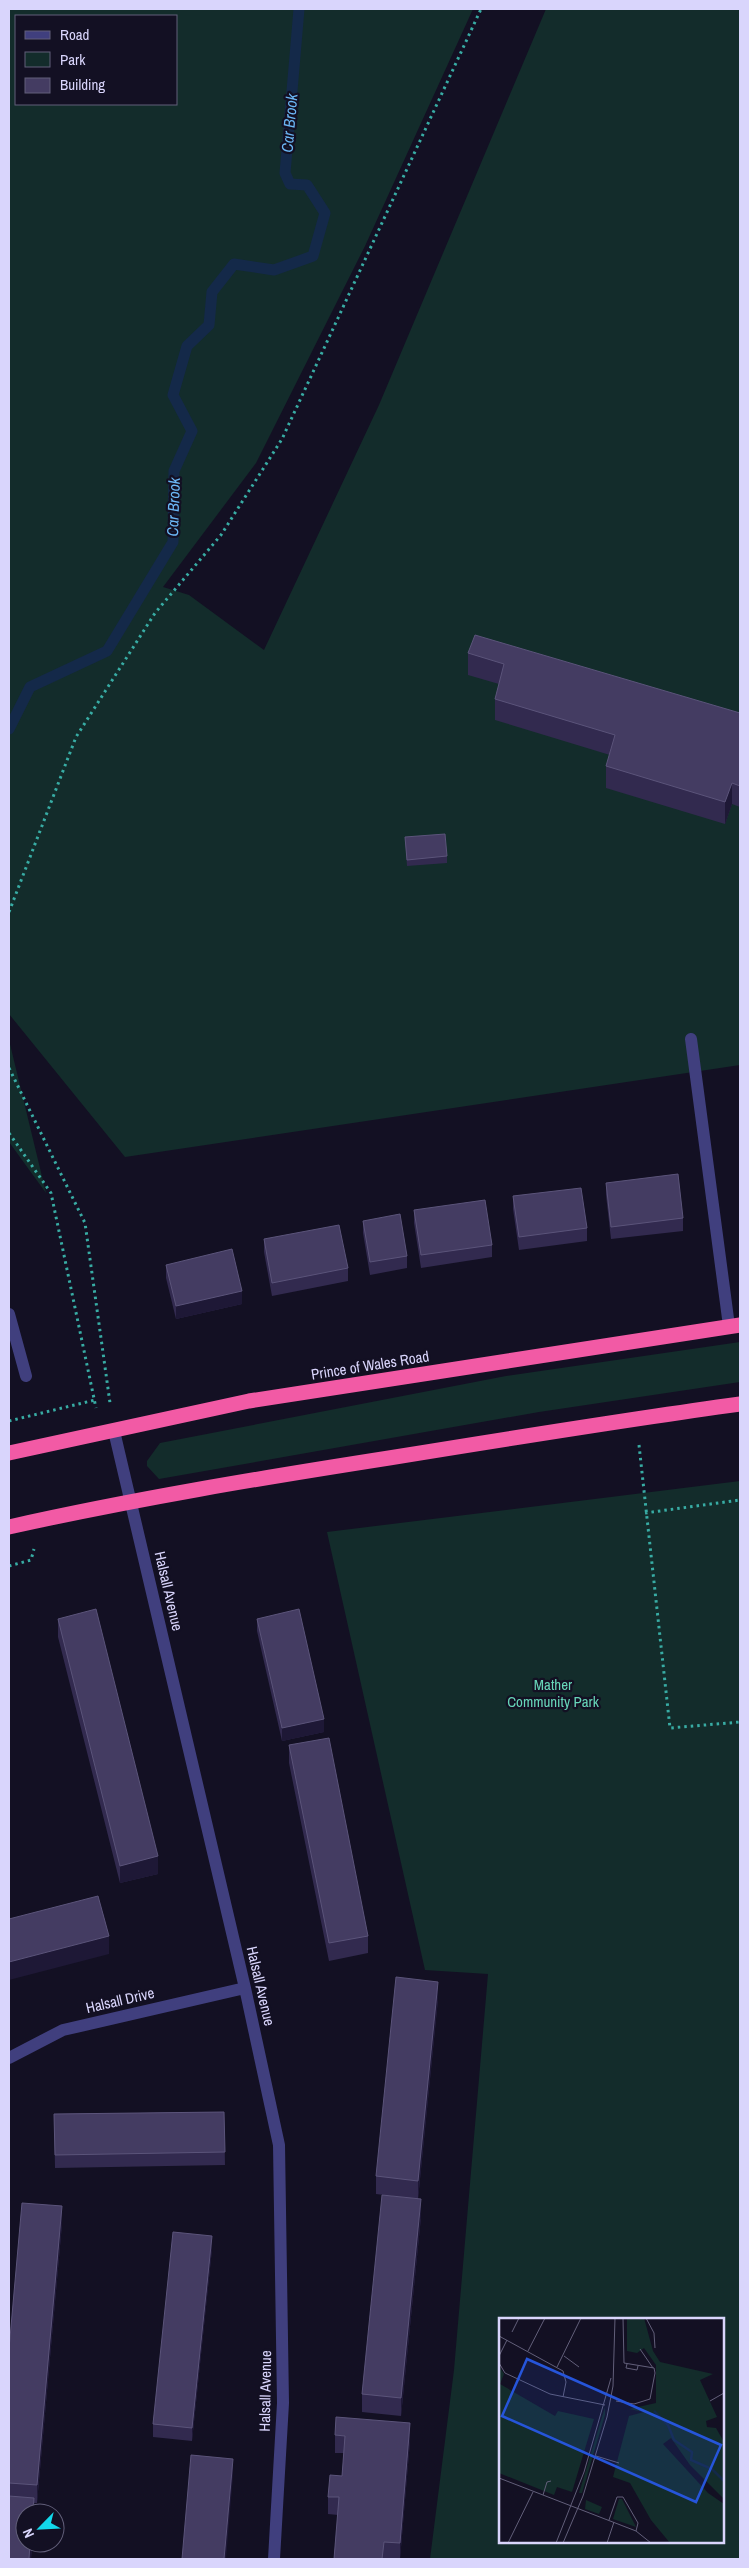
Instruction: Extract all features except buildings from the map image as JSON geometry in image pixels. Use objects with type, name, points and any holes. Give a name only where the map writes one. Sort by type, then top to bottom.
[{"type":"highway","name":"Prince of Wales Road","points":[[9,1453],[249,1401],[735,1326]]},
{"type":"highway","points":[[9,1527],[131,1501],[638,1418],[740,1404]]},
{"type":"street","points":[[691,1039],[735,1326]]},
{"type":"street","points":[[9,1314],[26,1376]]},
{"type":"street","name":"Halsall Avenue","points":[[108,1432],[131,1501],[245,1988],[279,2145],[283,2403],[274,2559]]},
{"type":"street","name":"Halsall Drive","points":[[9,2058],[63,2030],[245,1988]]},
{"type":"path","points":[[9,912],[76,737],[154,612],[221,535],[282,438],[481,9]]},
{"type":"path","points":[[9,1068],[85,1223],[108,1432]]},
{"type":"path","points":[[9,1133],[51,1193],[95,1400],[108,1432]]},
{"type":"path","points":[[9,1421],[95,1400]]},
{"type":"path","points":[[638,1418],[645,1513],[670,1728],[740,1722]]},
{"type":"path","points":[[645,1513],[740,1500]]},
{"type":"green space","points":[[9,9],[473,9],[365,246],[256,463],[163,587],[189,595],[264,650],[379,405],[546,9],[740,9],[740,1065],[125,1157],[9,1014]]},
{"type":"green space","points":[[9,1040],[46,1193],[9,1142]]},
{"type":"green space","points":[[740,1342],[740,1382],[539,1412],[159,1479],[147,1466],[147,1461],[160,1443],[506,1376]]},
{"type":"green space","name":"Mather Community Park","points":[[740,1481],[740,2559],[430,2559],[454,2370],[488,1974],[425,1970],[327,1532]]},
{"type":"waterway","name":"Car Brook","points":[[9,729],[30,687],[107,651],[173,542],[174,471],[192,431],[173,395],[187,346],[209,325],[212,292],[234,264],[274,270],[313,256],[325,213],[307,185],[290,184],[285,173],[299,9]]}]
